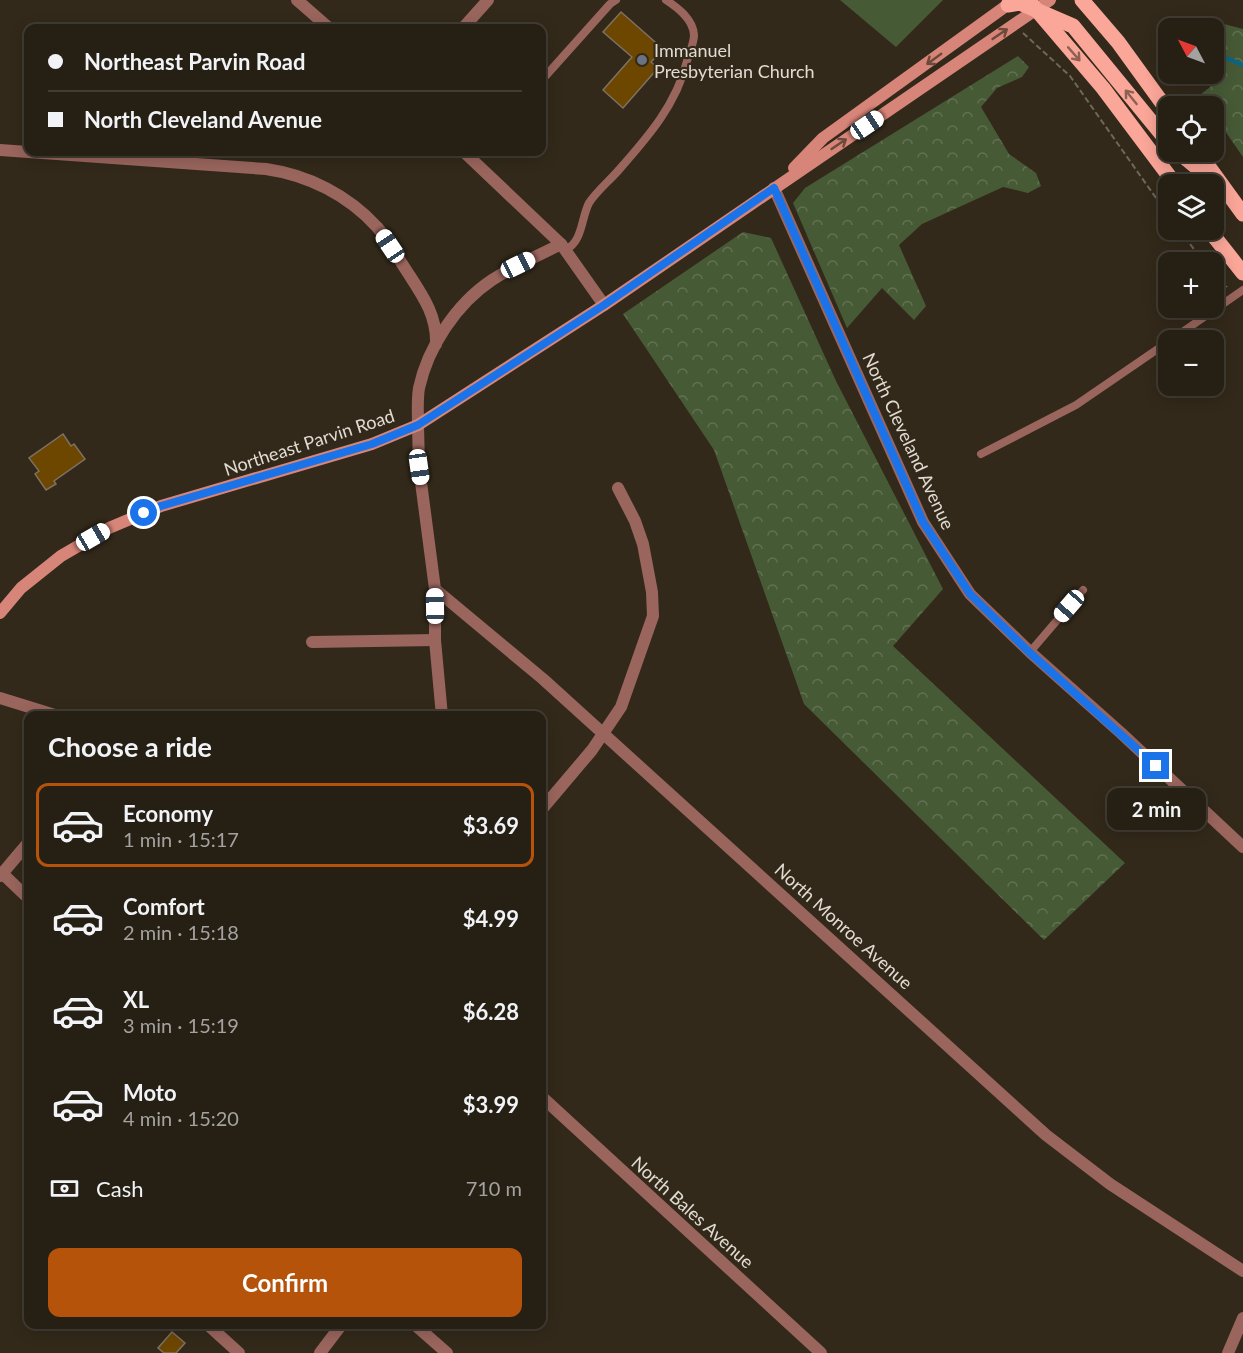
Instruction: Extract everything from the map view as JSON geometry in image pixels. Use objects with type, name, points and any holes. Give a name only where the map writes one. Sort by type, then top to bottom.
[{"type":"main road","name":"Northeast Parvin Road","points":[[0,613],[21,588],[61,556],[109,528],[161,506],[372,444],[418,425],[604,305],[1015,24],[1032,5],[1050,0]]},
{"type":"main road","points":[[1082,0],[1118,42],[1158,97]]},
{"type":"main road","name":"Northeast Parvin Road","points":[[774,188],[823,138],[1011,3]]},
{"type":"main road","points":[[1011,3],[1032,5],[1073,26],[1158,130]]},
{"type":"main road","points":[[1032,5],[1103,88],[1168,174]]},
{"type":"main road","points":[[1190,162],[1229,194]]},
{"type":"main road","points":[[1205,162],[1243,214]]},
{"type":"main road","points":[[1217,240],[1243,273]]},
{"type":"street","points":[[297,0],[324,24]]},
{"type":"street","points":[[467,24],[489,0]]},
{"type":"street","points":[[0,150],[24,152]]},
{"type":"street","points":[[84,156],[266,169],[293,175],[325,187],[359,209],[379,229],[430,308],[435,326],[436,344]]},
{"type":"street","points":[[473,156],[563,247],[604,305]]},
{"type":"street","name":"North Cleveland Avenue","points":[[774,188],[923,522],[970,594],[1029,652],[1121,733],[1243,847]]},
{"type":"street","points":[[442,711],[435,640],[435,589],[419,467],[419,390],[428,360],[436,344],[465,304],[491,281],[563,247]]},
{"type":"street","points":[[546,803],[604,735],[626,696],[653,616],[652,592],[643,544],[635,521],[618,488]]},
{"type":"street","name":"North Monroe Avenue","points":[[435,589],[543,679],[1046,1135],[1110,1184],[1243,1271]]},
{"type":"street","points":[[312,642],[435,640]]},
{"type":"street","points":[[0,699],[41,711]]},
{"type":"street","points":[[24,848],[1,874],[24,894]]},
{"type":"street","name":"North Bales Avenue","points":[[546,1101],[821,1353]]},
{"type":"street","points":[[1228,1353],[1243,1318]]},
{"type":"street","points":[[213,1329],[239,1353]]},
{"type":"street","points":[[320,1353],[338,1329]]},
{"type":"street","points":[[420,1329],[447,1353]]},
{"type":"lane","points":[[546,76],[616,0]]},
{"type":"lane","points":[[563,247],[571,247],[583,225],[588,204],[648,137],[675,98],[694,35],[688,19],[666,0]]},
{"type":"lane","points":[[1186,330],[1243,290]]},
{"type":"lane","points":[[981,454],[1076,405],[1158,349]]},
{"type":"lane","points":[[1029,652],[1083,590]]},
{"type":"path","points":[[1015,24],[1070,76],[1158,201]]},
{"type":"path","points":[[1187,240],[1196,252]]},
{"type":"green space","points":[[840,0],[943,0],[896,47]]},
{"type":"green space","points":[[1224,24],[1243,29],[1243,157],[1224,129],[1224,96],[1200,95],[1214,84],[1224,84]]},
{"type":"green space","points":[[1018,56],[1029,67],[1022,77],[997,88],[981,107],[1009,154],[1036,173],[1041,186],[1028,193],[1003,187],[922,224],[899,245],[926,306],[914,320],[882,288],[847,328],[793,203],[805,188]]},
{"type":"green space","points":[[743,232],[771,238],[836,381],[943,589],[893,646],[1125,863],[1044,940],[804,704],[714,450],[623,314]]},
{"type":"building","name":"Immanuel Presbyterian Church","points":[[621,12],[663,49],[651,62],[658,68],[623,108],[603,90],[632,57],[603,32]]},
{"type":"building","points":[[63,434],[71,446],[74,444],[85,459],[54,481],[56,484],[46,490],[35,474],[39,471],[29,458]]},
{"type":"building","points":[[172,1332],[185,1343],[176,1353],[164,1353],[158,1348]]},
{"type":"waterway","points":[[1224,57],[1243,65]]},
{"type":"place","name":"Immanuel Presbyterian Church","points":[[642,60]]},
{"type":"route","points":[[144,513],[372,444],[418,425],[604,305],[774,188],[923,522],[970,594],[1029,652],[1156,766]]}]
